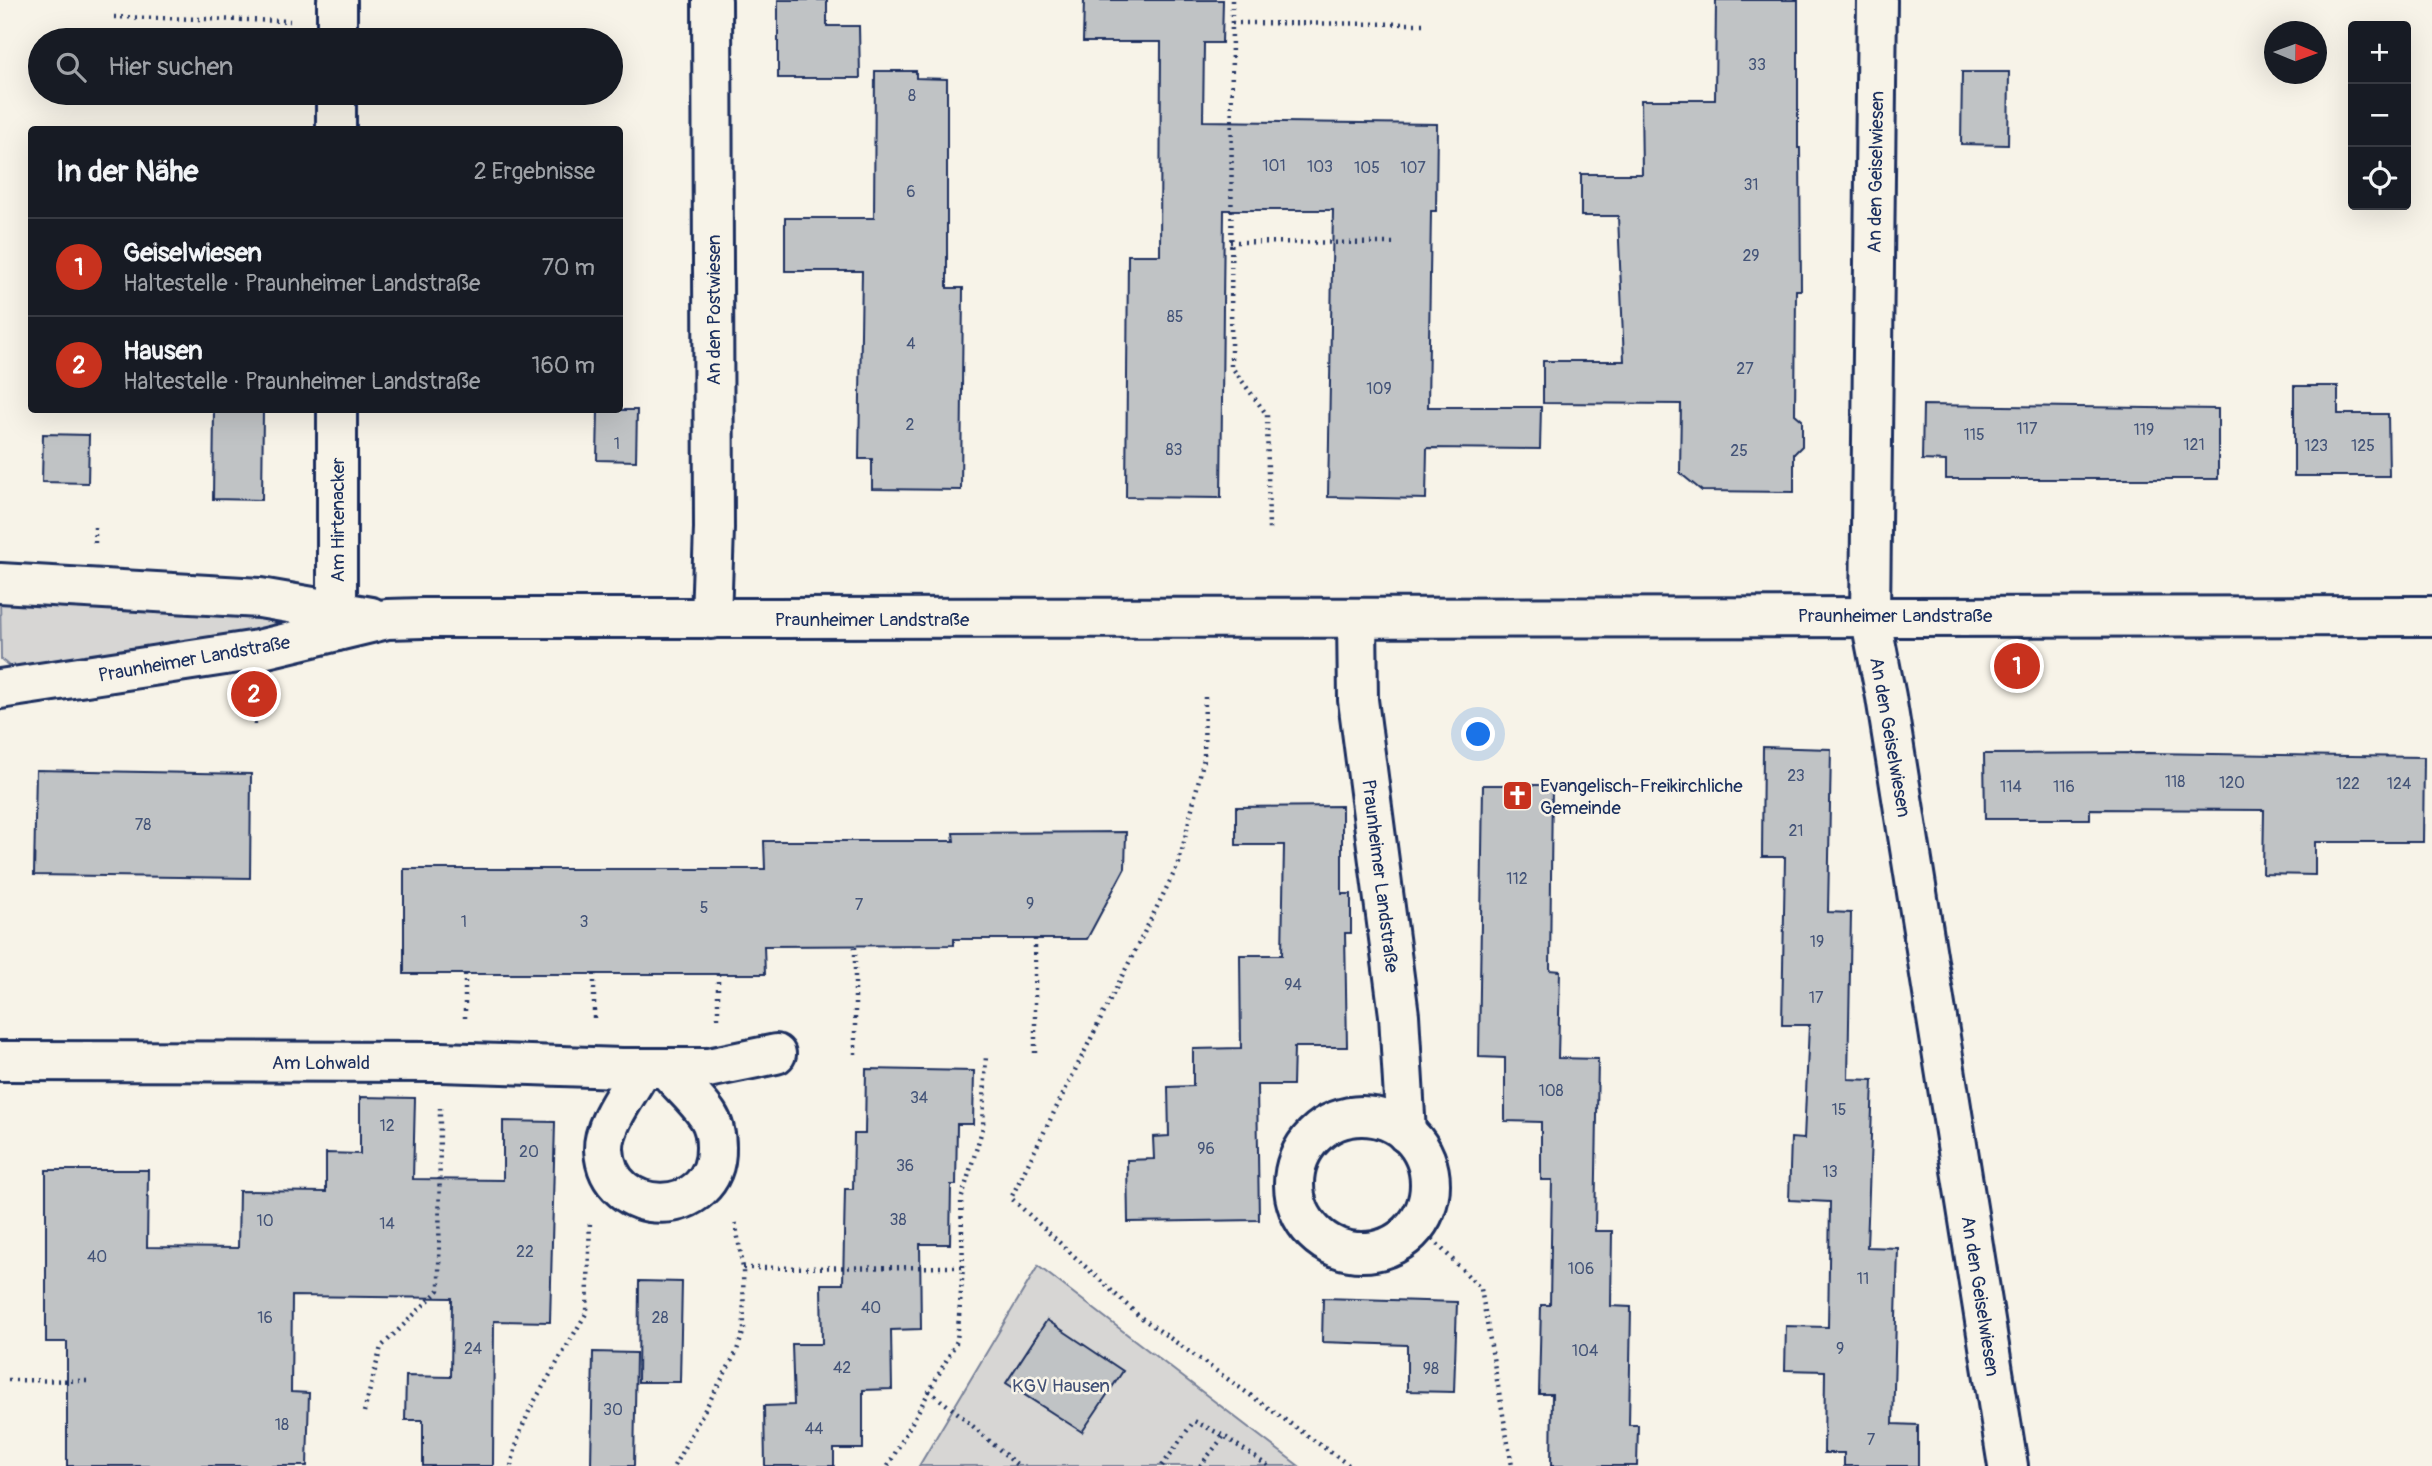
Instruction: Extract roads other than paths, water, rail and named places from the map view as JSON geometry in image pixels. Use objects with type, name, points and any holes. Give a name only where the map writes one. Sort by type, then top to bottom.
[{"type":"street","name":"An den Postwiesen","points":[[711,619],[714,528],[712,0]]},
{"type":"street","name":"An den Geiselwiesen","points":[[1877,0],[1870,615],[1888,711],[2008,1466]]},
{"type":"street","points":[[336,105],[336,126]]},
{"type":"street","name":"Am Hirtenacker","points":[[337,413],[337,621]]},
{"type":"street","name":"Praunheimer Landstraße","points":[[0,583],[260,598],[337,621]]},
{"type":"street","name":"Praunheimer Landstraße","points":[[0,689],[258,650],[337,621],[387,619],[2432,616]]},
{"type":"street","name":"Praunheimer Landstraße","points":[[1357,619],[1358,700],[1399,1015],[1406,1133]]},
{"type":"street","name":"Am Lohwald","points":[[0,1062],[440,1062],[708,1068],[776,1054]]},
{"type":"street","points":[[654,1068],[709,1117],[716,1135],[716,1155],[711,1174],[699,1189],[682,1200],[663,1205],[632,1197],[617,1184],[607,1167],[603,1148],[609,1124],[654,1068]]},
{"type":"street","points":[[1359,1115],[1381,1118],[1406,1133],[1417,1143],[1427,1162],[1430,1184],[1428,1205],[1418,1224],[1402,1240],[1382,1250],[1359,1253],[1336,1248],[1316,1236],[1302,1218],[1293,1196],[1294,1173],[1301,1151],[1316,1132],[1336,1120],[1359,1115]]},
{"type":"place","name":"Geiselwiesen","points":[[2017,666]]},
{"type":"place","name":"Hausen","points":[[254,694]]},
{"type":"place","name":"Evangelisch-Freikirchliche Gemeinde","points":[[1517,796]]},
{"type":"park label","name":"KGV Hausen","points":[[1061,1385]]}]
